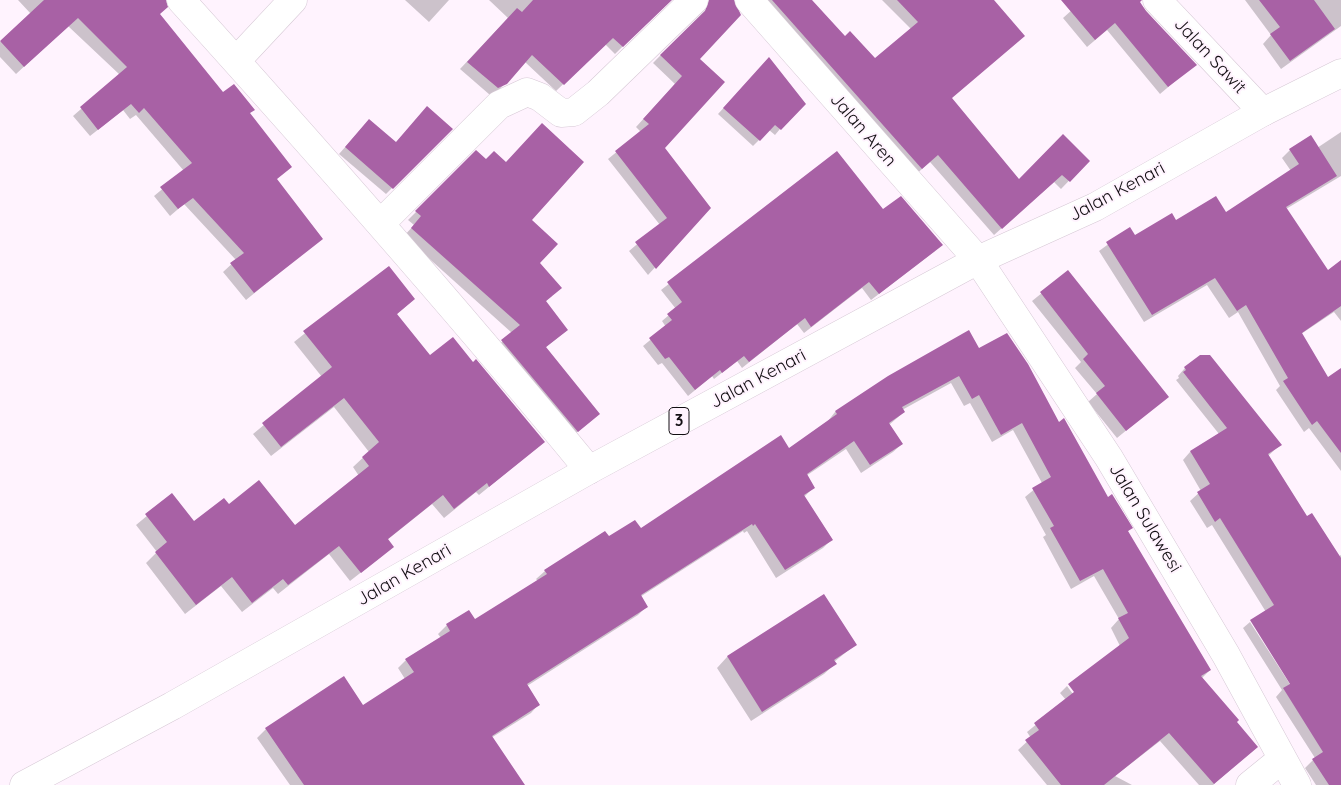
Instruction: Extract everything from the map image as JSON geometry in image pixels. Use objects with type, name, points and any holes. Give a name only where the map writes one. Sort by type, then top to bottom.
[{"type":"main road","points":[[236,61],[294,0]]},
{"type":"main road","points":[[381,224],[498,105],[527,92],[540,97],[561,113],[574,112],[598,93],[694,0]]},
{"type":"main road","name":"Jalan Aren","points":[[750,0],[978,260]]},
{"type":"main road","name":"Jalan Sawit","points":[[1157,0],[1262,112]]},
{"type":"main road","points":[[194,5],[236,61],[302,132],[486,344],[589,470]]},
{"type":"main road","name":"Jalan Kenari","points":[[24,785],[181,702],[589,470],[978,260],[1095,207],[1262,112],[1341,73]]},
{"type":"main road","name":"Jalan Sulawesi","points":[[978,260],[1109,458],[1226,656],[1297,785]]},
{"type":"main road","points":[[1250,785],[1282,759]]},
{"type":"building","points":[[44,0],[166,0],[168,7],[160,14],[223,92],[234,84],[255,110],[250,113],[292,167],[277,179],[323,239],[254,293],[230,263],[244,253],[193,198],[178,209],[160,187],[192,163],[144,108],[139,113],[131,104],[98,130],[80,107],[127,67],[78,18],[24,67],[0,41]]},
{"type":"building","points":[[533,0],[672,0],[623,47],[613,38],[564,85],[532,55],[507,84],[498,88],[467,62],[517,8],[522,12]]},
{"type":"building","points":[[709,0],[734,0],[741,15],[700,59],[725,82],[665,148],[711,208],[656,269],[635,242],[667,218],[615,151],[649,124],[643,119],[682,76],[660,55],[705,11]]},
{"type":"building","points":[[772,0],[812,0],[845,36],[850,31],[875,58],[918,22],[897,0],[994,0],[1025,36],[952,98],[1019,179],[1063,134],[1090,161],[1070,182],[1062,175],[1002,229],[938,155],[922,169]]},
{"type":"building","points":[[1061,0],[1142,0],[1140,2],[1146,11],[1197,65],[1168,87],[1115,23],[1095,40]]},
{"type":"building","points":[[1259,0],[1314,0],[1335,29],[1290,61],[1270,34],[1280,27]]},
{"type":"building","points":[[769,57],[806,104],[781,130],[775,125],[760,141],[723,108]]},
{"type":"building","points":[[427,106],[453,129],[393,189],[345,147],[369,119],[396,142]]},
{"type":"building","points":[[542,123],[584,162],[532,220],[558,244],[540,263],[562,288],[546,301],[568,330],[546,347],[600,414],[578,432],[501,340],[520,325],[411,228],[421,216],[415,211],[476,150],[486,159],[494,151],[506,162]]},
{"type":"building","points":[[1311,135],[1337,176],[1286,207],[1328,270],[1341,260],[1341,306],[1302,333],[1328,377],[1341,368],[1341,453],[1317,421],[1312,425],[1283,381],[1288,378],[1246,305],[1237,311],[1215,278],[1152,315],[1106,242],[1130,227],[1135,235],[1172,213],[1176,220],[1216,196],[1226,212],[1299,164],[1289,149]]},
{"type":"building","points":[[837,151],[883,209],[901,196],[943,245],[879,294],[869,282],[811,327],[805,318],[749,362],[744,356],[722,373],[720,370],[695,390],[669,357],[665,359],[649,338],[672,320],[667,314],[682,302],[667,282]]},
{"type":"building","points":[[389,266],[415,299],[397,314],[430,355],[453,337],[473,362],[476,359],[545,442],[489,487],[487,483],[454,509],[443,495],[388,539],[394,547],[361,573],[339,546],[288,585],[283,579],[252,603],[232,577],[196,605],[155,552],[167,542],[145,514],[172,493],[194,521],[224,498],[229,504],[259,480],[295,525],[369,466],[362,457],[379,442],[344,398],[281,447],[262,423],[332,367],[303,331]]},
{"type":"building","points":[[1068,270],[1169,397],[1126,431],[1096,393],[1105,386],[1083,359],[1088,354],[1040,292]]},
{"type":"building","points":[[969,330],[979,348],[1007,333],[1028,364],[1059,422],[1064,418],[1108,497],[1112,494],[1133,528],[1128,531],[1211,670],[1201,676],[1239,720],[1237,722],[1258,747],[1214,784],[1169,733],[1104,785],[1061,785],[1025,740],[1039,730],[1034,723],[1074,692],[1068,684],[1129,638],[1118,618],[1128,613],[1103,569],[1080,581],[1050,528],[1054,526],[1032,488],[1051,477],[1022,423],[1001,435],[979,395],[972,399],[959,376],[902,407],[905,412],[889,423],[903,444],[870,465],[854,441],[807,474],[815,488],[804,495],[833,540],[785,570],[755,524],[753,526],[752,524],[641,595],[648,607],[527,684],[540,705],[492,736],[525,785],[304,785],[265,728],[344,676],[363,705],[414,672],[405,659],[450,631],[446,624],[469,610],[475,619],[547,574],[544,570],[605,531],[609,536],[635,520],[641,528],[781,435],[789,448],[837,414],[835,411],[888,376]]},
{"type":"building","points":[[1200,355],[1210,355],[1282,445],[1268,454],[1307,516],[1312,513],[1341,558],[1341,785],[1329,785],[1312,759],[1323,752],[1283,688],[1290,684],[1250,620],[1274,605],[1220,518],[1215,522],[1197,492],[1210,484],[1190,451],[1227,428],[1183,372],[1186,370],[1184,367]]},
{"type":"building","points":[[824,594],[857,645],[834,660],[837,664],[762,712],[727,656]]}]
